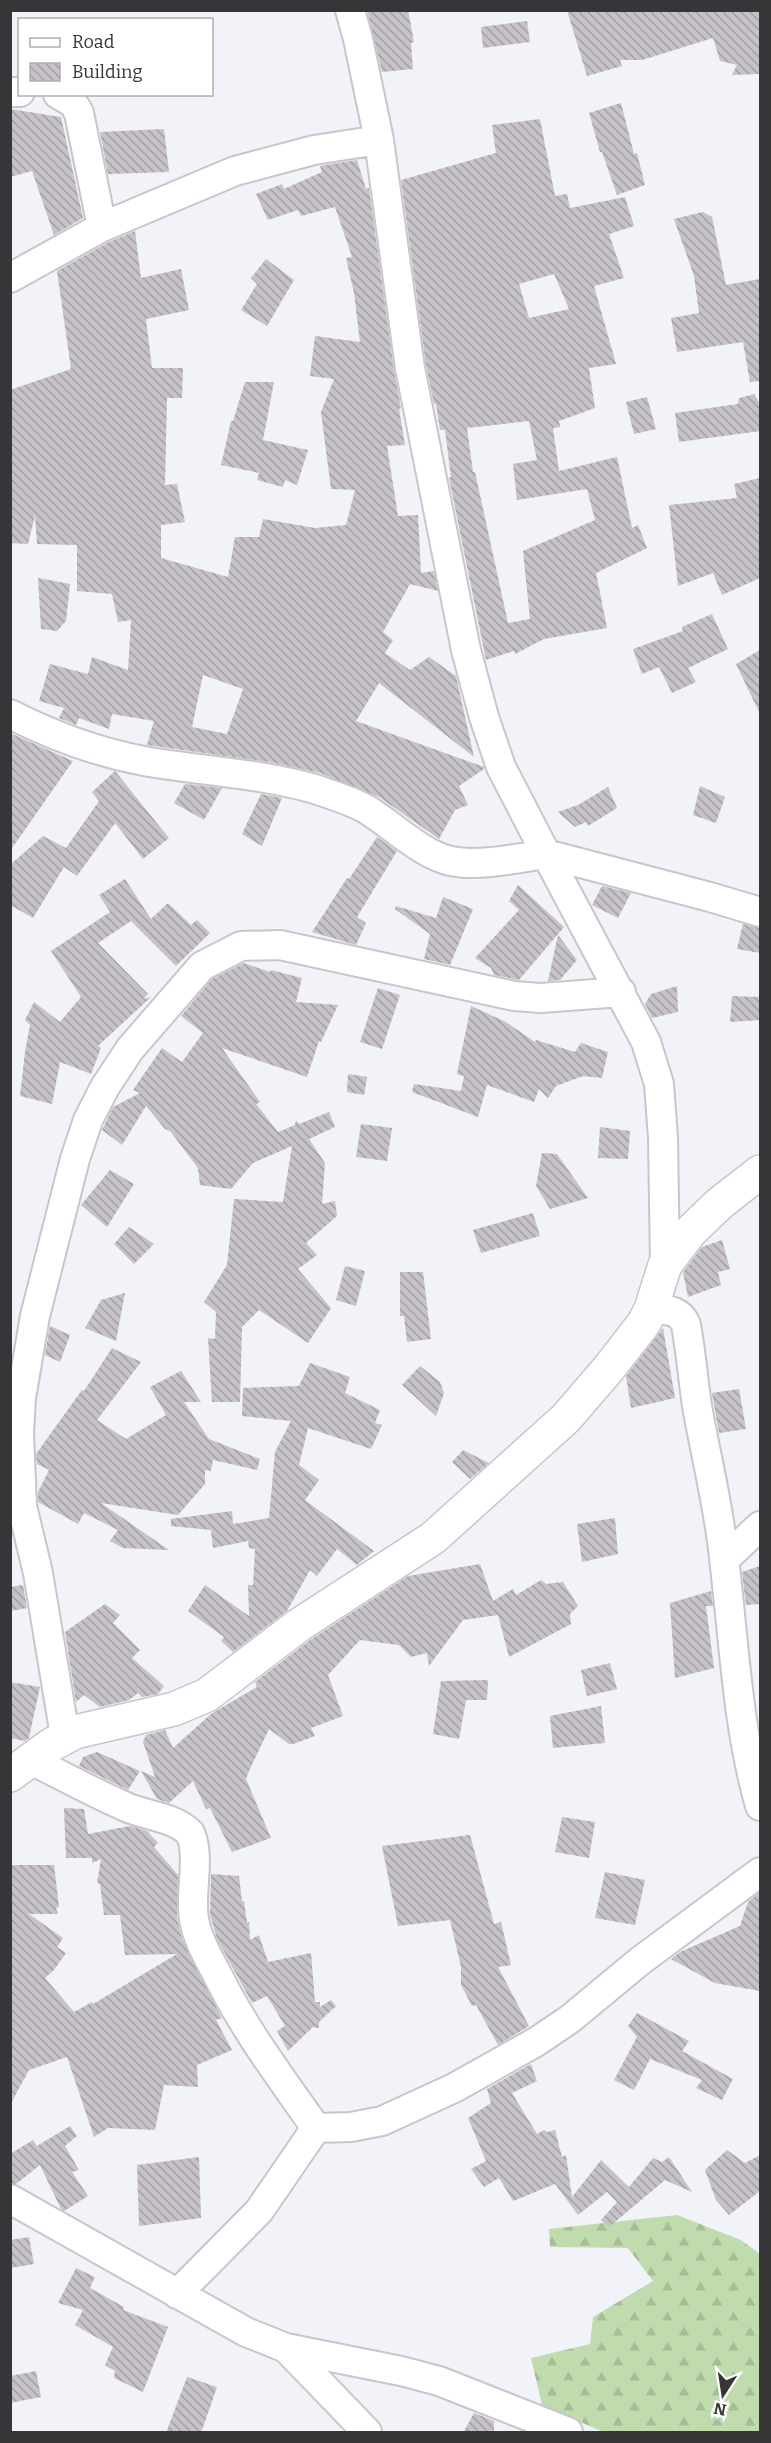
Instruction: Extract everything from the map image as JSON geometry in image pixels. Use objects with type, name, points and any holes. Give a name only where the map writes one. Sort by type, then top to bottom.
[{"type":"street","points":[[21,1768],[65,1736],[75,1732],[174,1709],[207,1695],[299,1625],[433,1538],[566,1418],[616,1359],[644,1323],[651,1309],[665,1264],[663,1138],[659,1084],[646,1042],[501,767],[466,650],[410,368],[379,140],[350,10]]},
{"type":"street","points":[[61,96],[73,104],[79,113],[102,227]]},
{"type":"street","points":[[10,278],[102,227],[235,171],[314,150],[379,140]]},
{"type":"street","points":[[10,714],[69,742],[103,752],[144,761],[276,780],[323,792],[366,809],[434,855],[450,861],[470,863],[546,854],[760,912]]},
{"type":"street","points":[[65,1736],[38,1573],[22,1506],[19,1433],[21,1398],[35,1316],[75,1159],[88,1120],[105,1087],[130,1049],[202,966],[241,946],[280,945],[514,996],[541,998],[621,992]]},
{"type":"street","points":[[665,1264],[718,1204],[760,1172]]},
{"type":"street","points":[[651,1309],[675,1311],[683,1317],[686,1325],[698,1407],[713,1480],[738,1690],[760,1806]]},
{"type":"street","points":[[724,1559],[760,1526]]},
{"type":"street","points":[[21,1768],[130,1809],[173,1822],[190,1833],[194,1847],[192,1915],[197,1932],[237,2014],[316,2128]]},
{"type":"street","points":[[316,2128],[351,2127],[382,2121],[454,2088],[536,2042],[570,2019],[649,1954],[760,1872]]},
{"type":"street","points":[[177,2294],[259,2211],[316,2128]]},
{"type":"street","points":[[10,2199],[246,2332],[286,2348],[439,2381],[568,2433]]},
{"type":"street","points":[[286,2348],[367,2433]]},
{"type":"green space","points":[[677,2215],[741,2240],[760,2254],[760,2432],[603,2432],[542,2405],[531,2358],[590,2344],[593,2317],[653,2281],[628,2248],[550,2247],[549,2229]]},
{"type":"building","points":[[367,10],[408,10],[414,42],[411,43],[413,69],[382,72]]},
{"type":"building","points":[[567,10],[760,10],[760,74],[732,75],[737,65],[720,61],[713,38],[642,60],[620,60],[622,66],[587,76]]},
{"type":"building","points":[[527,21],[530,42],[483,48],[481,27]]},
{"type":"building","points":[[621,103],[634,154],[637,153],[645,185],[617,195],[602,152],[600,152],[589,113]]},
{"type":"building","points":[[10,109],[61,117],[83,218],[54,235],[32,171],[10,177]]},
{"type":"building","points":[[540,119],[555,196],[567,194],[570,208],[625,197],[634,226],[609,234],[624,278],[594,286],[616,364],[589,368],[595,408],[559,421],[560,427],[553,428],[559,471],[617,457],[632,528],[638,525],[647,548],[596,573],[607,628],[544,639],[515,654],[514,651],[486,660],[449,478],[451,477],[445,430],[440,430],[426,365],[401,180],[496,153],[492,125]],"holes":[[[554,274],[569,309],[529,318],[519,284]],[[529,421],[537,460],[513,464],[517,500],[587,489],[595,520],[523,551],[530,619],[508,623],[475,472],[473,472],[467,428]]]},
{"type":"building","points":[[164,129],[169,172],[108,174],[100,132]]},
{"type":"building","points":[[357,160],[366,189],[369,188],[405,445],[387,446],[398,516],[418,515],[421,573],[434,571],[438,591],[410,584],[383,632],[393,640],[385,653],[410,670],[429,657],[456,676],[474,757],[379,683],[356,721],[484,767],[459,786],[468,805],[455,810],[439,839],[379,797],[320,773],[275,763],[147,745],[154,721],[112,714],[109,729],[79,718],[76,725],[59,718],[64,708],[39,701],[50,664],[88,674],[92,657],[128,670],[131,620],[118,622],[112,594],[77,591],[77,545],[37,544],[35,516],[28,544],[10,543],[10,390],[71,369],[57,271],[109,242],[135,231],[141,278],[181,269],[189,310],[146,319],[152,368],[183,368],[182,398],[167,398],[165,485],[177,484],[185,522],[161,525],[161,558],[228,577],[235,537],[259,537],[263,519],[315,528],[346,525],[355,490],[331,489],[321,412],[334,379],[310,376],[315,336],[360,342],[354,293],[346,258],[352,257],[335,207],[301,216],[298,210],[268,220],[256,194],[282,184],[284,189],[322,172],[320,166]],"holes":[[[203,675],[243,689],[227,734],[192,727]]]},
{"type":"building","points":[[703,212],[712,217],[726,285],[760,279],[760,381],[750,382],[743,342],[677,352],[671,318],[699,313],[694,276],[674,219]]},
{"type":"building","points":[[266,259],[294,280],[267,326],[241,310],[257,284],[251,278]]},
{"type":"building","points":[[245,382],[274,382],[263,440],[308,450],[297,485],[285,480],[283,487],[257,480],[259,473],[221,465],[231,421],[233,421]]},
{"type":"building","points":[[754,394],[760,404],[760,431],[679,442],[675,413],[738,404],[739,398]]},
{"type":"building","points":[[647,397],[656,429],[634,434],[626,402]]},
{"type":"building","points":[[760,478],[760,578],[722,595],[713,573],[678,586],[669,505],[737,498],[734,484]]},
{"type":"building","points":[[38,578],[70,584],[66,621],[57,631],[41,629]]},
{"type":"building","points":[[712,614],[728,649],[688,668],[696,682],[672,693],[659,667],[642,674],[633,649],[683,631],[682,627]]},
{"type":"building","points":[[760,650],[760,714],[736,664]]},
{"type":"building","points":[[10,733],[73,761],[10,851]]},
{"type":"building","points":[[115,771],[169,838],[143,859],[115,823],[77,876],[64,867],[33,918],[10,905],[10,865],[43,836],[66,848],[99,801],[92,792]]},
{"type":"building","points":[[185,784],[222,788],[204,820],[174,803]]},
{"type":"building","points":[[700,786],[725,797],[716,823],[693,815]]},
{"type":"building","points":[[608,787],[617,808],[588,826],[586,822],[575,827],[558,812],[578,805]]},
{"type":"building","points":[[261,794],[282,798],[262,846],[242,834]]},
{"type":"building","points":[[377,837],[397,851],[357,917],[366,923],[356,945],[312,932],[347,878],[349,879]]},
{"type":"building","points":[[125,879],[151,919],[168,903],[191,925],[197,920],[210,933],[176,966],[131,921],[98,943],[148,994],[143,999],[151,997],[98,1046],[101,1048],[91,1074],[60,1062],[52,1104],[20,1096],[30,1025],[25,1020],[34,1002],[60,1022],[81,997],[51,951],[110,912],[99,895]]},
{"type":"building","points":[[518,885],[564,927],[519,980],[494,975],[491,968],[475,958],[519,910],[509,901]]},
{"type":"building","points":[[602,886],[631,893],[618,918],[592,905]]},
{"type":"building","points":[[443,897],[473,909],[450,965],[424,959],[430,934],[395,909],[396,906],[436,918]]},
{"type":"building","points":[[743,924],[760,928],[760,953],[737,949]]},
{"type":"building","points":[[558,935],[577,960],[560,980],[548,981]]},
{"type":"building","points":[[244,963],[270,972],[271,970],[302,978],[296,1002],[338,1005],[321,1042],[319,1041],[307,1077],[222,1048],[260,1102],[256,1104],[278,1132],[295,1125],[296,1120],[299,1124],[329,1112],[335,1127],[309,1139],[325,1163],[322,1204],[335,1201],[337,1216],[306,1243],[317,1255],[298,1269],[331,1308],[308,1343],[259,1310],[242,1327],[240,1402],[212,1402],[208,1338],[215,1339],[216,1312],[204,1302],[227,1265],[234,1199],[283,1202],[292,1146],[253,1163],[231,1189],[200,1185],[198,1168],[170,1131],[165,1129],[146,1106],[122,1145],[102,1130],[113,1107],[140,1093],[133,1090],[162,1048],[182,1062],[203,1033],[181,1016],[212,979]]},
{"type":"building","points":[[677,986],[678,1012],[652,1018],[645,1004],[651,994]]},
{"type":"building","points":[[378,988],[400,995],[382,1049],[360,1042]]},
{"type":"building","points":[[732,996],[760,997],[760,1020],[730,1022]]},
{"type":"building","points":[[471,1006],[506,1022],[535,1042],[536,1040],[575,1052],[581,1043],[608,1052],[602,1078],[583,1076],[556,1086],[548,1098],[539,1089],[534,1102],[487,1085],[478,1117],[412,1092],[414,1084],[461,1091],[464,1076],[457,1074]]},
{"type":"building","points":[[348,1074],[367,1077],[364,1095],[347,1092]]},
{"type":"building","points":[[361,1124],[392,1128],[387,1161],[356,1157]]},
{"type":"building","points":[[600,1127],[630,1131],[628,1159],[598,1158]]},
{"type":"building","points":[[542,1153],[557,1154],[588,1198],[550,1209],[536,1186]]},
{"type":"building","points":[[110,1170],[134,1184],[107,1227],[81,1205]]},
{"type":"building","points":[[533,1213],[540,1236],[481,1253],[473,1230]]},
{"type":"building","points":[[129,1227],[154,1244],[134,1264],[114,1244]]},
{"type":"building","points":[[722,1240],[730,1269],[718,1272],[721,1285],[688,1297],[683,1272],[702,1247]]},
{"type":"building","points":[[345,1266],[365,1271],[356,1306],[336,1300]]},
{"type":"building","points":[[400,1272],[423,1272],[431,1339],[407,1342],[404,1316],[400,1316]]},
{"type":"building","points":[[125,1293],[116,1341],[85,1328],[101,1300]]},
{"type":"building","points":[[50,1326],[70,1335],[60,1362],[45,1355]]},
{"type":"building","points":[[663,1328],[675,1398],[631,1408],[626,1376]]},
{"type":"building","points":[[112,1348],[141,1362],[97,1420],[126,1439],[166,1415],[150,1387],[181,1371],[201,1402],[184,1402],[209,1439],[260,1459],[257,1470],[213,1460],[211,1471],[205,1470],[205,1484],[178,1515],[101,1503],[169,1550],[123,1548],[110,1541],[118,1530],[84,1513],[78,1524],[38,1502],[38,1492],[49,1470],[37,1464],[36,1454],[82,1390],[84,1391]]},
{"type":"building","points":[[310,1363],[350,1377],[345,1393],[380,1410],[375,1423],[382,1425],[371,1449],[308,1428],[299,1465],[319,1480],[305,1500],[374,1551],[357,1565],[337,1549],[317,1576],[310,1570],[287,1611],[233,1652],[221,1641],[224,1637],[188,1611],[205,1585],[249,1616],[248,1585],[253,1585],[255,1549],[249,1548],[248,1541],[213,1548],[211,1530],[171,1526],[171,1519],[232,1511],[233,1524],[269,1518],[275,1452],[291,1421],[242,1416],[243,1388],[299,1386]]},
{"type":"building","points":[[420,1366],[440,1382],[444,1393],[436,1416],[402,1385]]},
{"type":"building","points":[[739,1389],[746,1429],[719,1433],[712,1393]]},
{"type":"building","points":[[463,1450],[489,1463],[470,1479],[452,1462]]},
{"type":"building","points":[[615,1518],[618,1554],[582,1562],[577,1524]]},
{"type":"building","points":[[480,1564],[493,1601],[513,1589],[516,1595],[541,1580],[546,1584],[563,1582],[578,1606],[570,1614],[571,1624],[509,1657],[498,1615],[463,1620],[429,1666],[427,1653],[411,1657],[399,1645],[360,1640],[328,1675],[343,1716],[311,1728],[315,1736],[293,1744],[289,1744],[269,1729],[249,1771],[246,1779],[271,1838],[232,1852],[210,1808],[206,1809],[193,1781],[169,1803],[157,1799],[141,1771],[155,1777],[143,1742],[146,1735],[165,1730],[173,1748],[211,1714],[257,1687],[255,1682],[310,1640],[408,1576]]},
{"type":"building","points":[[760,1566],[760,1604],[746,1605],[742,1572]]},
{"type":"building","points":[[23,1585],[27,1608],[10,1611],[10,1587]]},
{"type":"building","points":[[711,1591],[713,1606],[706,1606],[714,1668],[675,1678],[670,1603]]},
{"type":"building","points":[[105,1604],[120,1615],[113,1623],[140,1650],[132,1658],[164,1686],[158,1694],[142,1697],[138,1693],[129,1700],[100,1707],[84,1695],[76,1702],[65,1632]]},
{"type":"building","points":[[610,1663],[617,1689],[587,1696],[581,1670]]},
{"type":"building","points":[[488,1680],[487,1700],[466,1700],[459,1739],[433,1734],[441,1681]]},
{"type":"building","points":[[10,1682],[40,1687],[29,1738],[25,1741],[10,1738]]},
{"type":"building","points":[[601,1706],[605,1743],[553,1748],[550,1716]]},
{"type":"building","points":[[97,1752],[140,1771],[128,1790],[79,1766],[83,1757]]},
{"type":"building","points":[[64,1808],[84,1809],[88,1834],[130,1826],[147,1831],[158,1843],[154,1847],[178,1875],[177,1918],[182,1939],[222,2018],[216,2020],[232,2050],[197,2065],[198,2087],[164,2085],[155,2130],[108,2128],[94,2137],[67,2057],[29,2070],[10,2105],[10,1865],[54,1865],[58,1914],[29,1914],[63,1938],[57,1947],[66,1953],[45,1978],[74,2012],[92,2002],[93,2004],[177,1954],[125,1955],[120,1915],[104,1915],[100,1884],[97,1883],[101,1859],[92,1863],[92,1858],[66,1858]]},
{"type":"building","points":[[562,1817],[595,1822],[589,1858],[555,1852]]},
{"type":"building","points":[[470,1835],[494,1924],[501,1922],[511,1965],[498,1967],[529,2026],[498,2045],[476,2005],[472,2006],[461,1985],[461,1967],[450,1920],[398,1926],[382,1846]]},
{"type":"building","points":[[605,1872],[645,1880],[635,1925],[595,1918]]},
{"type":"building","points":[[211,1874],[239,1876],[242,1901],[244,1901],[247,1923],[249,1922],[250,1940],[259,1935],[268,1962],[311,1953],[315,2002],[320,2002],[320,2007],[331,2000],[336,2006],[319,2022],[319,2028],[313,2027],[288,2051],[277,2031],[285,2026],[267,1996],[252,2003],[217,1939],[210,1914]]},
{"type":"building","points":[[760,1892],[760,1991],[715,1983],[671,1959],[680,1952],[740,1926],[748,1902]]},
{"type":"building","points":[[637,2013],[689,2041],[682,2051],[733,2079],[722,2100],[696,2088],[702,2080],[650,2059],[634,2090],[614,2080],[637,2037],[628,2026]]},
{"type":"building","points":[[531,2064],[537,2081],[512,2093],[537,2134],[544,2130],[547,2132],[555,2130],[562,2157],[566,2155],[572,2197],[601,2160],[629,2187],[653,2158],[662,2162],[669,2157],[692,2192],[665,2180],[609,2227],[601,2220],[617,2202],[607,2192],[578,2215],[555,2184],[513,2201],[499,2178],[484,2187],[471,2169],[486,2161],[468,2118],[491,2103],[487,2089]]},
{"type":"building","points":[[70,2126],[77,2136],[65,2146],[79,2170],[72,2172],[88,2196],[64,2211],[40,2165],[16,2184],[10,2183],[10,2154],[33,2140],[37,2146]]},
{"type":"building","points":[[727,2150],[745,2163],[760,2155],[760,2191],[729,2215],[716,2200],[705,2170]]},
{"type":"building","points":[[199,2157],[201,2218],[139,2226],[137,2165]]},
{"type":"building","points":[[29,2237],[34,2264],[10,2268],[10,2240]]},
{"type":"building","points":[[76,2268],[95,2277],[90,2288],[124,2307],[123,2310],[168,2327],[143,2392],[114,2378],[115,2371],[105,2365],[113,2347],[75,2325],[83,2310],[58,2303]]},
{"type":"building","points":[[36,2371],[41,2397],[10,2403],[10,2376]]},
{"type":"building","points":[[187,2377],[217,2387],[201,2433],[166,2433]]},
{"type":"building","points":[[474,2413],[494,2421],[494,2433],[463,2433]]}]
